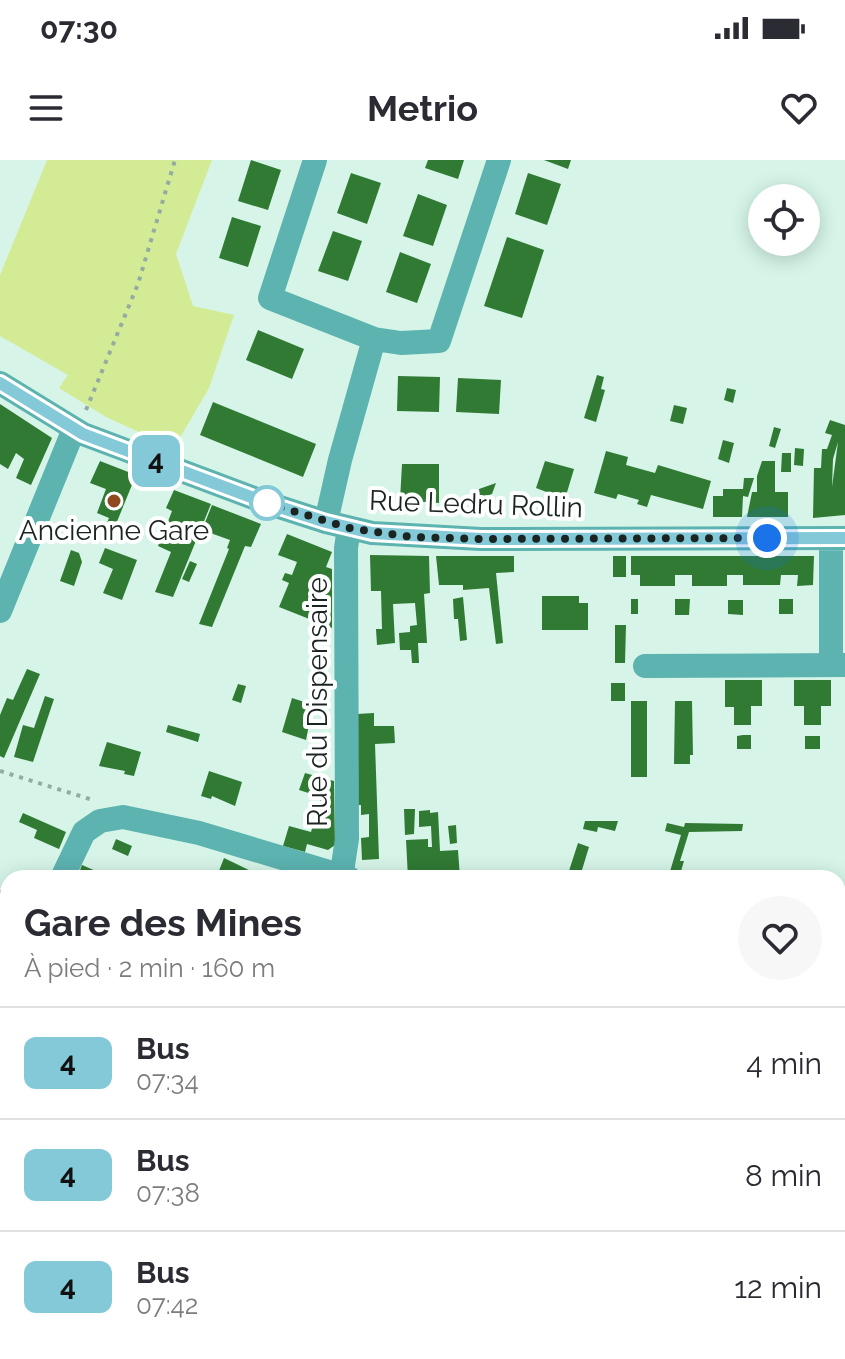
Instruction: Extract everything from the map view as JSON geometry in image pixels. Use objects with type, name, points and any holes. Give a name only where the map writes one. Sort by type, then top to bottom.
[{"type":"street","points":[[315,160],[270,298],[374,339],[401,343],[439,341],[499,160]]},
{"type":"street","name":"Rue du Dispensaire","points":[[345,870],[346,548],[338,525],[340,460],[374,339]]},
{"type":"street","name":"Rue Ledru Rollin","points":[[0,383],[74,429],[255,498],[338,525],[412,537],[481,539],[838,538]]},
{"type":"street","points":[[0,611],[74,429]]},
{"type":"street","points":[[645,666],[838,665],[838,538]]},
{"type":"street","points":[[65,870],[78,840],[91,826],[100,821],[134,818],[199,833],[321,870]]},
{"type":"path","points":[[89,403],[138,284],[175,160]]},
{"type":"path","points":[[0,771],[93,799],[100,821]]},
{"type":"green space","points":[[47,160],[212,160],[176,254],[193,306],[234,315],[209,388],[174,448],[106,417],[59,388],[68,375],[0,336],[0,275]]},
{"type":"building","points":[[251,160],[281,170],[268,210],[238,201]]},
{"type":"building","points":[[428,160],[464,160],[458,179],[425,168]]},
{"type":"building","points":[[544,160],[571,160],[568,169]]},
{"type":"building","points":[[351,173],[381,183],[367,224],[337,213]]},
{"type":"building","points":[[528,173],[561,184],[547,225],[515,214]]},
{"type":"building","points":[[418,194],[447,205],[433,246],[403,236]]},
{"type":"building","points":[[232,217],[261,226],[248,267],[219,258]]},
{"type":"building","points":[[333,231],[362,241],[348,281],[318,271]]},
{"type":"building","points":[[507,237],[544,250],[522,318],[484,306]]},
{"type":"building","points":[[400,252],[431,264],[417,303],[386,292]]},
{"type":"building","points":[[258,330],[304,349],[292,379],[246,360]]},
{"type":"building","points":[[597,375],[604,377],[601,389],[605,390],[596,422],[584,418]]},
{"type":"building","points":[[398,376],[440,377],[439,412],[397,411]]},
{"type":"building","points":[[458,378],[501,380],[499,414],[456,412]]},
{"type":"building","points":[[727,388],[736,390],[733,403],[724,400]]},
{"type":"building","points":[[213,402],[316,444],[303,477],[200,435]]},
{"type":"building","points":[[0,404],[52,438],[31,485],[16,478],[24,459],[16,453],[8,469],[0,464]]},
{"type":"building","points":[[674,405],[687,408],[683,424],[670,421]]},
{"type":"building","points":[[830,420],[845,425],[845,515],[813,518],[814,468],[821,468],[822,449],[827,449],[832,435],[825,433]],"holes":[[[838,442],[832,487],[833,459]]]},
{"type":"building","points":[[774,427],[781,429],[775,448],[769,446]]},
{"type":"building","points":[[723,440],[734,443],[729,463],[718,459]]},
{"type":"building","points":[[795,448],[804,449],[803,466],[794,465]]},
{"type":"building","points":[[606,451],[628,457],[626,465],[655,473],[658,465],[711,481],[703,509],[651,495],[647,507],[637,504],[639,500],[618,494],[616,499],[594,493]]},
{"type":"building","points":[[782,453],[791,453],[791,472],[781,472]]},
{"type":"building","name":"Ancienne Gare","points":[[100,461],[136,475],[114,529],[106,525],[109,518],[97,513],[106,489],[90,483]]},
{"type":"building","points":[[545,461],[574,469],[565,499],[536,488]]},
{"type":"building","points":[[762,461],[775,461],[775,492],[788,492],[788,517],[747,517],[752,492],[757,492],[757,476]]},
{"type":"building","points":[[402,464],[439,464],[439,503],[400,500]]},
{"type":"building","points":[[744,478],[754,478],[748,497],[743,496],[742,517],[713,517],[713,496],[723,496],[723,489],[743,489]]},
{"type":"building","points":[[496,483],[492,494],[483,497],[486,505],[481,507],[479,489]]},
{"type":"building","points":[[174,490],[211,504],[173,597],[155,592],[171,552],[158,546],[163,533],[171,537],[175,528],[167,524],[172,511],[166,508]]},
{"type":"building","points":[[212,505],[261,524],[251,547],[245,546],[212,627],[199,624],[230,540],[202,530]]},
{"type":"building","points":[[287,534],[332,552],[326,567],[332,569],[332,628],[279,607],[289,583],[282,580],[285,573],[292,575],[297,562],[278,555]]},
{"type":"building","points":[[105,548],[137,560],[122,600],[103,593],[113,569],[99,563]]},
{"type":"building","points":[[71,550],[79,553],[82,562],[74,586],[60,581]]},
{"type":"building","points":[[370,555],[429,556],[430,593],[424,594],[427,643],[418,643],[419,663],[412,663],[411,650],[400,650],[399,633],[410,632],[410,626],[417,625],[415,603],[393,604],[395,643],[377,645],[376,629],[382,629],[381,591],[371,591]]},
{"type":"building","points":[[436,556],[514,556],[514,572],[496,573],[503,643],[496,644],[489,588],[463,590],[463,585],[439,585]]},
{"type":"building","points":[[613,556],[626,556],[626,577],[613,577]]},
{"type":"building","points":[[631,556],[814,556],[813,585],[797,586],[798,575],[781,575],[780,585],[743,585],[743,575],[727,575],[727,586],[692,586],[692,575],[675,575],[675,586],[640,586],[640,575],[631,575]]},
{"type":"building","points":[[190,561],[197,564],[189,582],[182,579]]},
{"type":"building","points":[[542,596],[579,596],[579,603],[588,603],[588,630],[542,630]]},
{"type":"building","points":[[463,597],[467,640],[460,641],[453,599]]},
{"type":"building","points":[[631,599],[638,599],[638,614],[631,614]]},
{"type":"building","points":[[675,599],[690,599],[689,615],[675,615]]},
{"type":"building","points":[[779,599],[793,599],[793,614],[779,614]]},
{"type":"building","points":[[728,600],[743,600],[743,615],[728,614]]},
{"type":"building","points":[[615,625],[626,625],[625,663],[615,663]]},
{"type":"building","points":[[27,669],[40,674],[4,758],[0,756],[0,715],[7,698],[13,700]]},
{"type":"building","points":[[725,680],[762,680],[762,706],[751,706],[751,725],[734,725],[734,707],[725,707]]},
{"type":"building","points":[[794,680],[831,680],[831,706],[821,706],[821,725],[804,725],[804,706],[794,706]]},
{"type":"building","points":[[611,683],[625,683],[625,701],[611,701]]},
{"type":"building","points":[[238,684],[246,686],[241,703],[232,700]]},
{"type":"building","points":[[45,696],[54,699],[33,762],[14,757],[23,725],[34,728]]},
{"type":"building","points":[[292,698],[317,706],[311,714],[306,740],[282,732]]},
{"type":"building","points":[[631,701],[647,701],[647,777],[631,777]]},
{"type":"building","points":[[675,701],[692,701],[693,755],[690,755],[690,764],[674,764]]},
{"type":"building","points":[[374,713],[374,726],[394,726],[395,743],[375,744],[379,859],[362,860],[361,838],[369,837],[369,814],[361,815],[361,805],[358,805],[357,714]]},
{"type":"building","points":[[168,725],[200,734],[198,742],[166,732]]},
{"type":"building","points":[[751,735],[751,749],[737,749],[737,736]]},
{"type":"building","points":[[805,736],[820,736],[820,749],[805,749]]},
{"type":"building","points":[[107,742],[141,752],[134,776],[99,766]]},
{"type":"building","points":[[209,771],[242,782],[235,806],[212,796],[211,799],[201,796]]},
{"type":"building","points":[[305,773],[334,781],[335,845],[328,850],[307,844],[305,852],[283,846],[289,826],[311,832],[321,797],[299,790]]},
{"type":"building","points":[[404,809],[415,809],[414,834],[405,835]]},
{"type":"building","points":[[419,811],[438,812],[440,851],[458,850],[459,870],[408,870],[406,840],[428,839],[428,847],[432,847],[431,826],[419,827]]},
{"type":"building","points":[[23,813],[66,832],[59,849],[34,838],[37,830],[19,822]]},
{"type":"building","points":[[585,821],[618,821],[615,831],[598,827],[597,832],[583,829]]},
{"type":"building","points":[[667,823],[684,827],[685,823],[743,824],[742,831],[689,832],[680,861],[684,861],[681,870],[670,870],[681,835],[665,831]]},
{"type":"building","points":[[456,825],[457,843],[450,844],[448,826]]},
{"type":"building","points":[[116,839],[132,846],[128,856],[112,849]]},
{"type":"building","points":[[578,843],[589,847],[582,870],[569,870]]},
{"type":"building","points":[[224,858],[249,870],[219,870]]},
{"type":"bus line","name":"4","points":[[0,383],[83,434],[267,503],[372,533],[481,539],[845,538]]},
{"type":"place","name":"Ancienne Gare","points":[[114,501]]},
{"type":"route","points":[[267,503],[349,528],[412,537],[767,538]]}]
